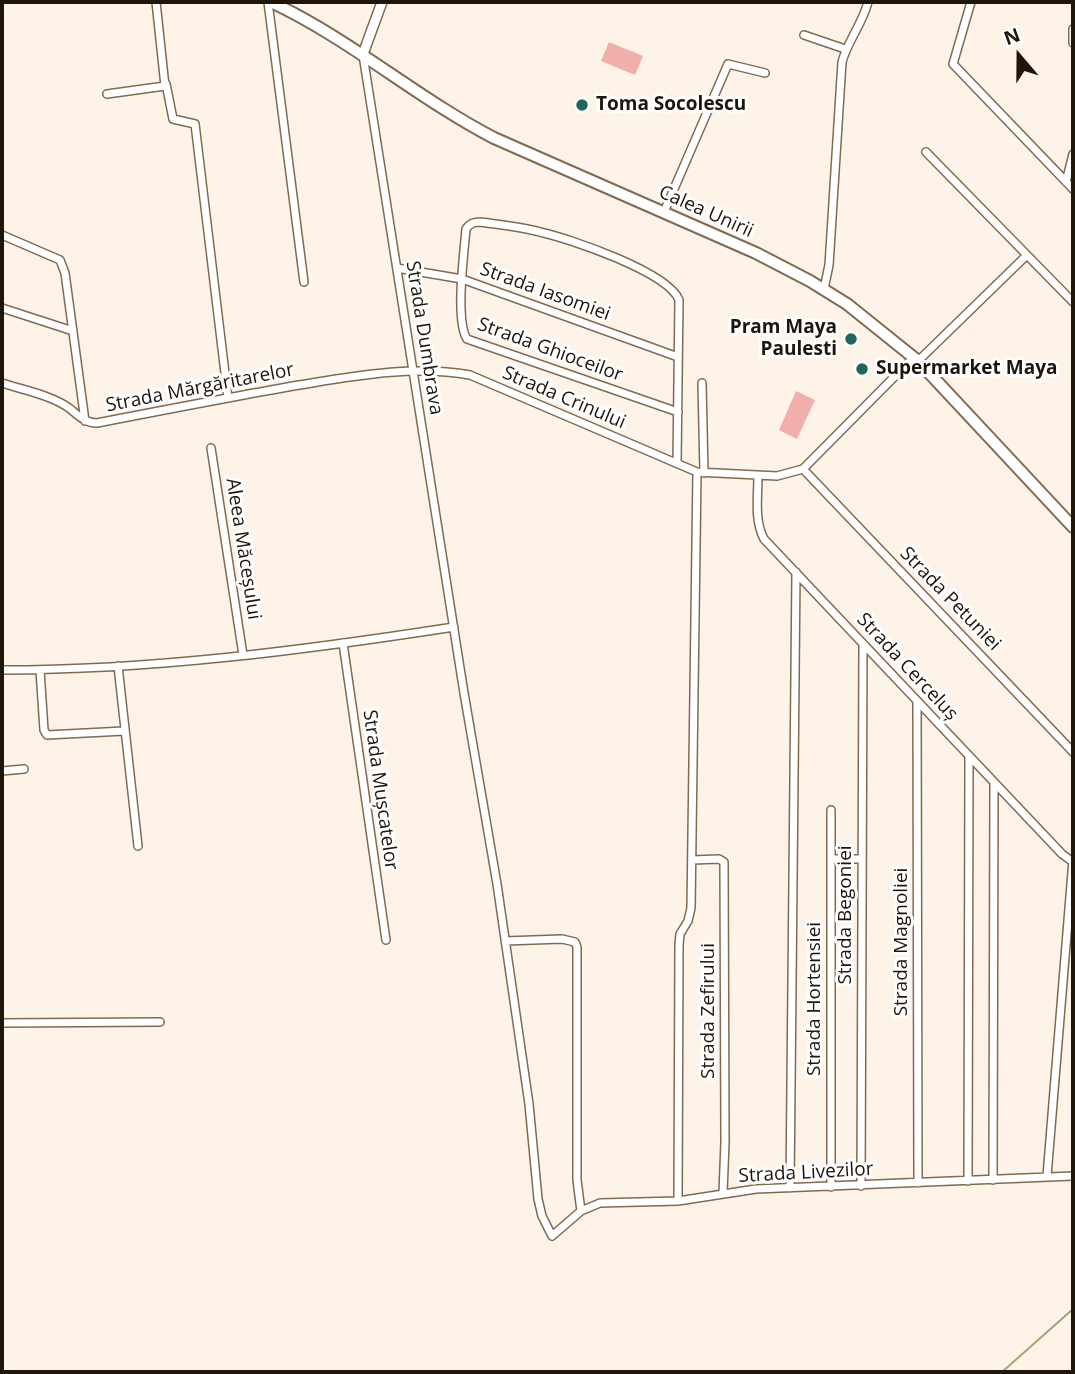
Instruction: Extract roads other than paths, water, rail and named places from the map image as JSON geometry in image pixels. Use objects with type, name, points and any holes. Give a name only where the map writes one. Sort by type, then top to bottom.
[{"type":"main road","name":"Calea Unirii","points":[[270,2],[363,54],[464,123],[756,253],[824,289],[877,326],[916,359],[1073,527]]},
{"type":"street","points":[[156,2],[173,119],[195,124],[228,398]]},
{"type":"street","points":[[270,2],[304,282]]},
{"type":"street","points":[[363,54],[382,2]]},
{"type":"street","points":[[824,289],[829,265],[845,49],[863,20],[868,2]]},
{"type":"street","points":[[971,2],[953,64],[1073,189]]},
{"type":"street","points":[[1073,29],[1073,43]]},
{"type":"street","points":[[804,35],[845,49]]},
{"type":"street","name":"Strada Dumbrava","points":[[363,54],[505,941],[529,1104],[538,1199],[542,1216],[552,1236]]},
{"type":"street","points":[[664,212],[728,64],[765,73]]},
{"type":"street","points":[[107,94],[162,88],[166,83]]},
{"type":"street","points":[[926,152],[1073,302]]},
{"type":"street","points":[[1066,181],[1073,154]]},
{"type":"street","points":[[462,279],[466,229],[474,222],[542,232],[628,262],[663,282],[676,293],[677,463]]},
{"type":"street","points":[[2,235],[60,260],[65,273],[85,421]]},
{"type":"street","points":[[700,473],[777,476],[803,469],[1027,255]]},
{"type":"street","name":"Strada Iasomiei","points":[[397,268],[462,279],[678,356]]},
{"type":"street","name":"Strada Ghioceilor","points":[[462,279],[462,331],[467,339],[678,412]]},
{"type":"street","points":[[2,309],[73,331]]},
{"type":"street","name":"Strada Mărgăritarelor","points":[[2,383],[66,406],[85,421],[97,424],[333,380],[414,371]]},
{"type":"street","name":"Strada Crinului","points":[[414,371],[470,375],[700,473]]},
{"type":"street","points":[[678,1201],[680,934],[688,921],[691,908],[702,383]]},
{"type":"street","name":"Aleea Măceșului","points":[[211,448],[243,655]]},
{"type":"street","name":"Strada Petuniei","points":[[803,469],[1073,752]]},
{"type":"street","name":"Strada Cerceluș","points":[[758,476],[758,528],[764,539],[994,782],[1073,860]]},
{"type":"street","points":[[790,1188],[796,572]]},
{"type":"street","points":[[2,670],[118,666],[243,655],[454,627]]},
{"type":"street","name":"Strada Mușcatelor","points":[[343,643],[386,940]]},
{"type":"street","name":"Strada Begoniei","points":[[861,1186],[863,644]]},
{"type":"street","points":[[118,666],[138,846]]},
{"type":"street","points":[[40,670],[44,730],[47,735],[124,731]]},
{"type":"street","name":"Strada Magnoliei","points":[[917,701],[918,1183]]},
{"type":"street","points":[[968,1181],[969,756]]},
{"type":"street","points":[[2,771],[24,769]]},
{"type":"street","points":[[993,1180],[994,782]]},
{"type":"street","name":"Strada Hortensiei","points":[[831,810],[831,1187]]},
{"type":"street","name":"Strada Zefirului","points":[[692,860],[719,859],[724,862],[723,1193]]},
{"type":"street","points":[[831,859],[861,859]]},
{"type":"street","points":[[1047,1176],[1073,860]]},
{"type":"street","points":[[505,941],[562,939],[575,942],[577,947],[577,1180],[581,1210]]},
{"type":"street","points":[[2,1013],[2,1023],[160,1023]]},
{"type":"street","name":"Strada Livezilor","points":[[552,1236],[581,1210],[600,1203],[678,1201],[723,1193],[790,1188],[1073,1176]]},
{"type":"waterway","points":[[1002,1372],[1073,1309]]},
{"type":"place","name":"Toma Socolescu","points":[[582,105]]},
{"type":"place","name":"Pram Maya Paulesti","points":[[851,339]]},
{"type":"place","name":"Supermarket Maya","points":[[862,369]]}]
